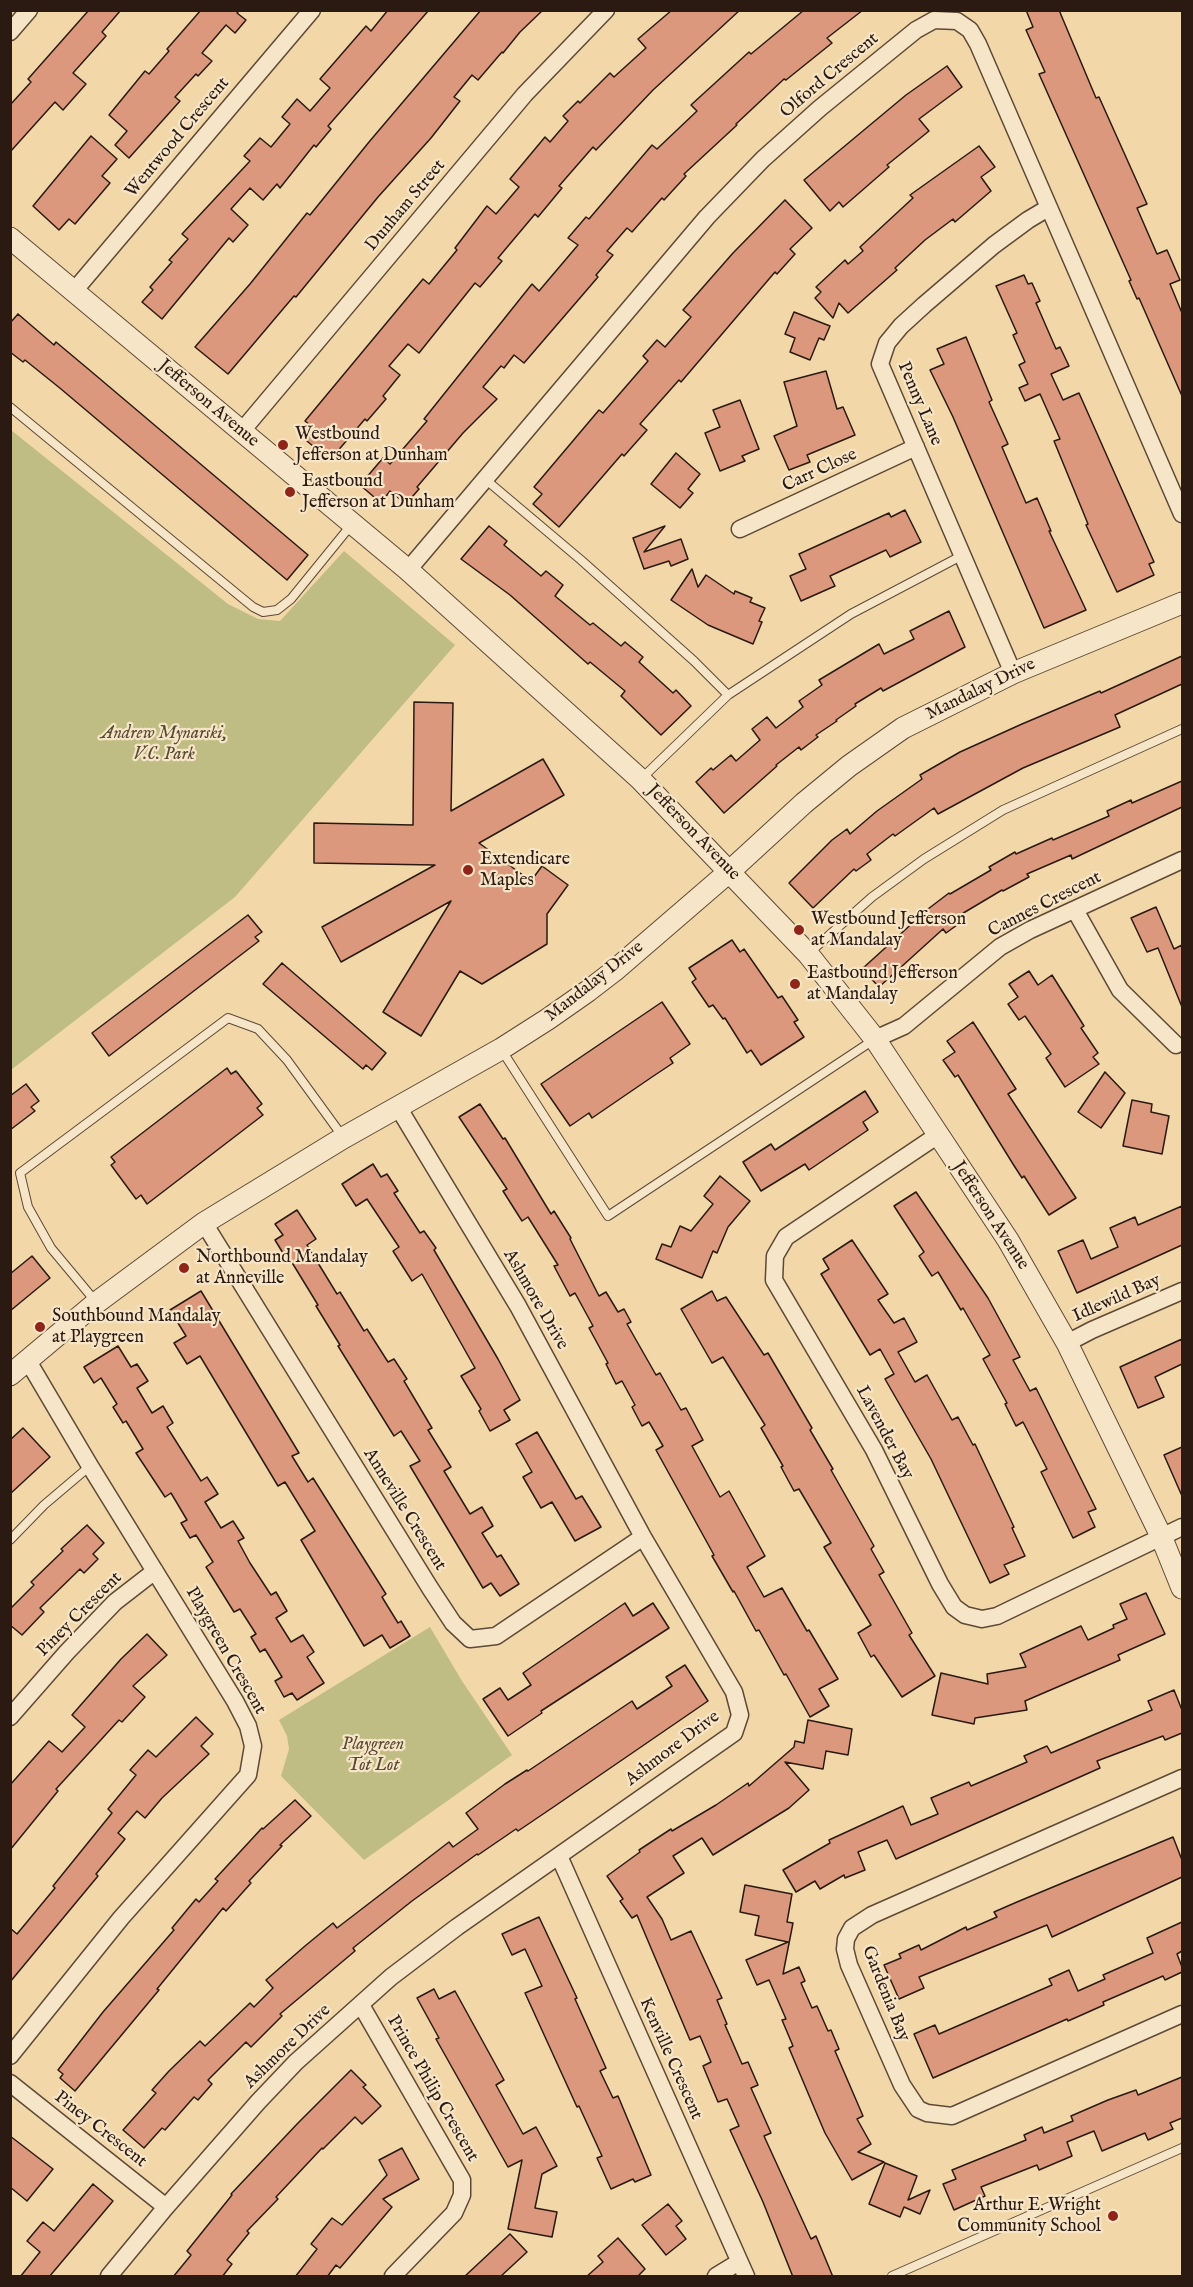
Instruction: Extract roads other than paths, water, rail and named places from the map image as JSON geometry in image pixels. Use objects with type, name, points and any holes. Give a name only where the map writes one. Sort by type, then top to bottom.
[{"type":"street","points":[[10,32],[29,10]]},
{"type":"street","name":"Wentwood Crescent","points":[[74,291],[312,10]]},
{"type":"street","name":"Dunham Street","points":[[241,432],[525,94],[606,10]]},
{"type":"street","name":"Olford Crescent","points":[[408,570],[707,217],[762,159],[819,108],[916,30],[934,20],[957,21],[970,30],[1182,514]]},
{"type":"street","name":"Penny Lane","points":[[1013,673],[880,364],[887,343],[901,326],[994,245],[1048,208]]},
{"type":"street","name":"Jefferson Avenue","points":[[10,237],[408,570],[640,779],[808,954],[875,1040],[1008,1240],[1067,1343],[1161,1536],[1182,1588]]},
{"type":"street","name":"Carr Close","points":[[740,529],[916,447]]},
{"type":"street","name":"Mandalay Drive","points":[[10,1375],[96,1303],[204,1223],[343,1138],[548,1020],[614,971],[730,872],[804,803],[849,766],[903,728],[1013,673],[1182,603]]},
{"type":"street","name":"Cannes Crescent","points":[[875,1040],[904,1026],[1000,947],[1030,930],[1182,860]]},
{"type":"street","points":[[1075,910],[1120,990],[1176,1045]]},
{"type":"street","name":"Ashmore Drive","points":[[109,2277],[166,2207],[265,2094],[296,2062],[391,1977],[457,1927],[734,1733],[740,1715],[734,1692],[643,1537],[518,1306],[398,1107]]},
{"type":"street","name":"Lavender Bay","points":[[938,1135],[786,1237],[775,1256],[774,1280],[874,1450],[940,1584],[954,1607],[965,1615],[982,1619],[989,1618],[1008,1612],[1161,1536]]},
{"type":"street","name":"Anneville Crescent","points":[[204,1223],[430,1588],[453,1623],[470,1639],[496,1636],[643,1537]]},
{"type":"street","name":"Idlewild Bay","points":[[1067,1343],[1182,1291]]},
{"type":"street","name":"Playgreen Crescent","points":[[10,2056],[121,1918],[248,1776],[253,1746],[248,1726],[236,1701],[90,1466],[28,1360]]},
{"type":"street","points":[[1161,1536],[1182,1527]]},
{"type":"street","name":"Piney Crescent","points":[[10,1717],[115,1602],[155,1571]]},
{"type":"street","name":"Gardenia Bay","points":[[1182,1778],[872,1915],[852,1928],[846,1939],[845,1949],[849,1965],[902,2085],[918,2109],[927,2113],[952,2116],[1182,2014]]},
{"type":"street","name":"Kenville Crescent","points":[[559,1856],[742,2269]]},
{"type":"street","name":"Prince Philip Crescent","points":[[361,2005],[462,2180],[462,2195],[454,2213],[393,2277]]},
{"type":"street","name":"Piney Crescent","points":[[10,2083],[166,2207]]},
{"type":"street","points":[[716,2277],[742,2269]]},
{"type":"lane","points":[[10,406],[253,607],[263,612],[277,610],[291,599],[352,524]]},
{"type":"lane","points":[[485,479],[581,560],[694,661],[728,695]]},
{"type":"lane","points":[[640,779],[728,695],[851,614],[963,555]]},
{"type":"lane","points":[[808,954],[872,897],[924,859],[1003,810],[1182,729]]},
{"type":"lane","points":[[96,1303],[51,1248],[28,1207],[20,1173],[228,1018],[258,1029],[287,1060],[343,1138]]},
{"type":"lane","points":[[501,1049],[608,1216],[875,1040]]},
{"type":"lane","points":[[10,1540],[44,1504],[90,1466]]},
{"type":"lane","points":[[892,2277],[1182,2148]]},
{"type":"place","name":"Westbound Jefferson at Dunham","points":[[283,445]]},
{"type":"place","name":"Eastbound Jefferson at Dunham","points":[[290,492]]},
{"type":"place","name":"Extendicare Maples","points":[[468,870]]},
{"type":"place","name":"Westbound Jefferson at Mandalay","points":[[799,930]]},
{"type":"place","name":"Eastbound Jefferson at Mandalay","points":[[795,984]]},
{"type":"place","name":"Northbound Mandalay at Anneville","points":[[184,1268]]},
{"type":"place","name":"Southbound Mandalay at Playgreen","points":[[40,1327]]},
{"type":"place","name":"Arthur E. Wright Community School","points":[[1113,2216]]},
{"type":"park label","name":"Andrew Mynarski, V.C. Park","points":[[164,744]]},
{"type":"park label","name":"Playgreen Tot Lot","points":[[373,1755]]}]
